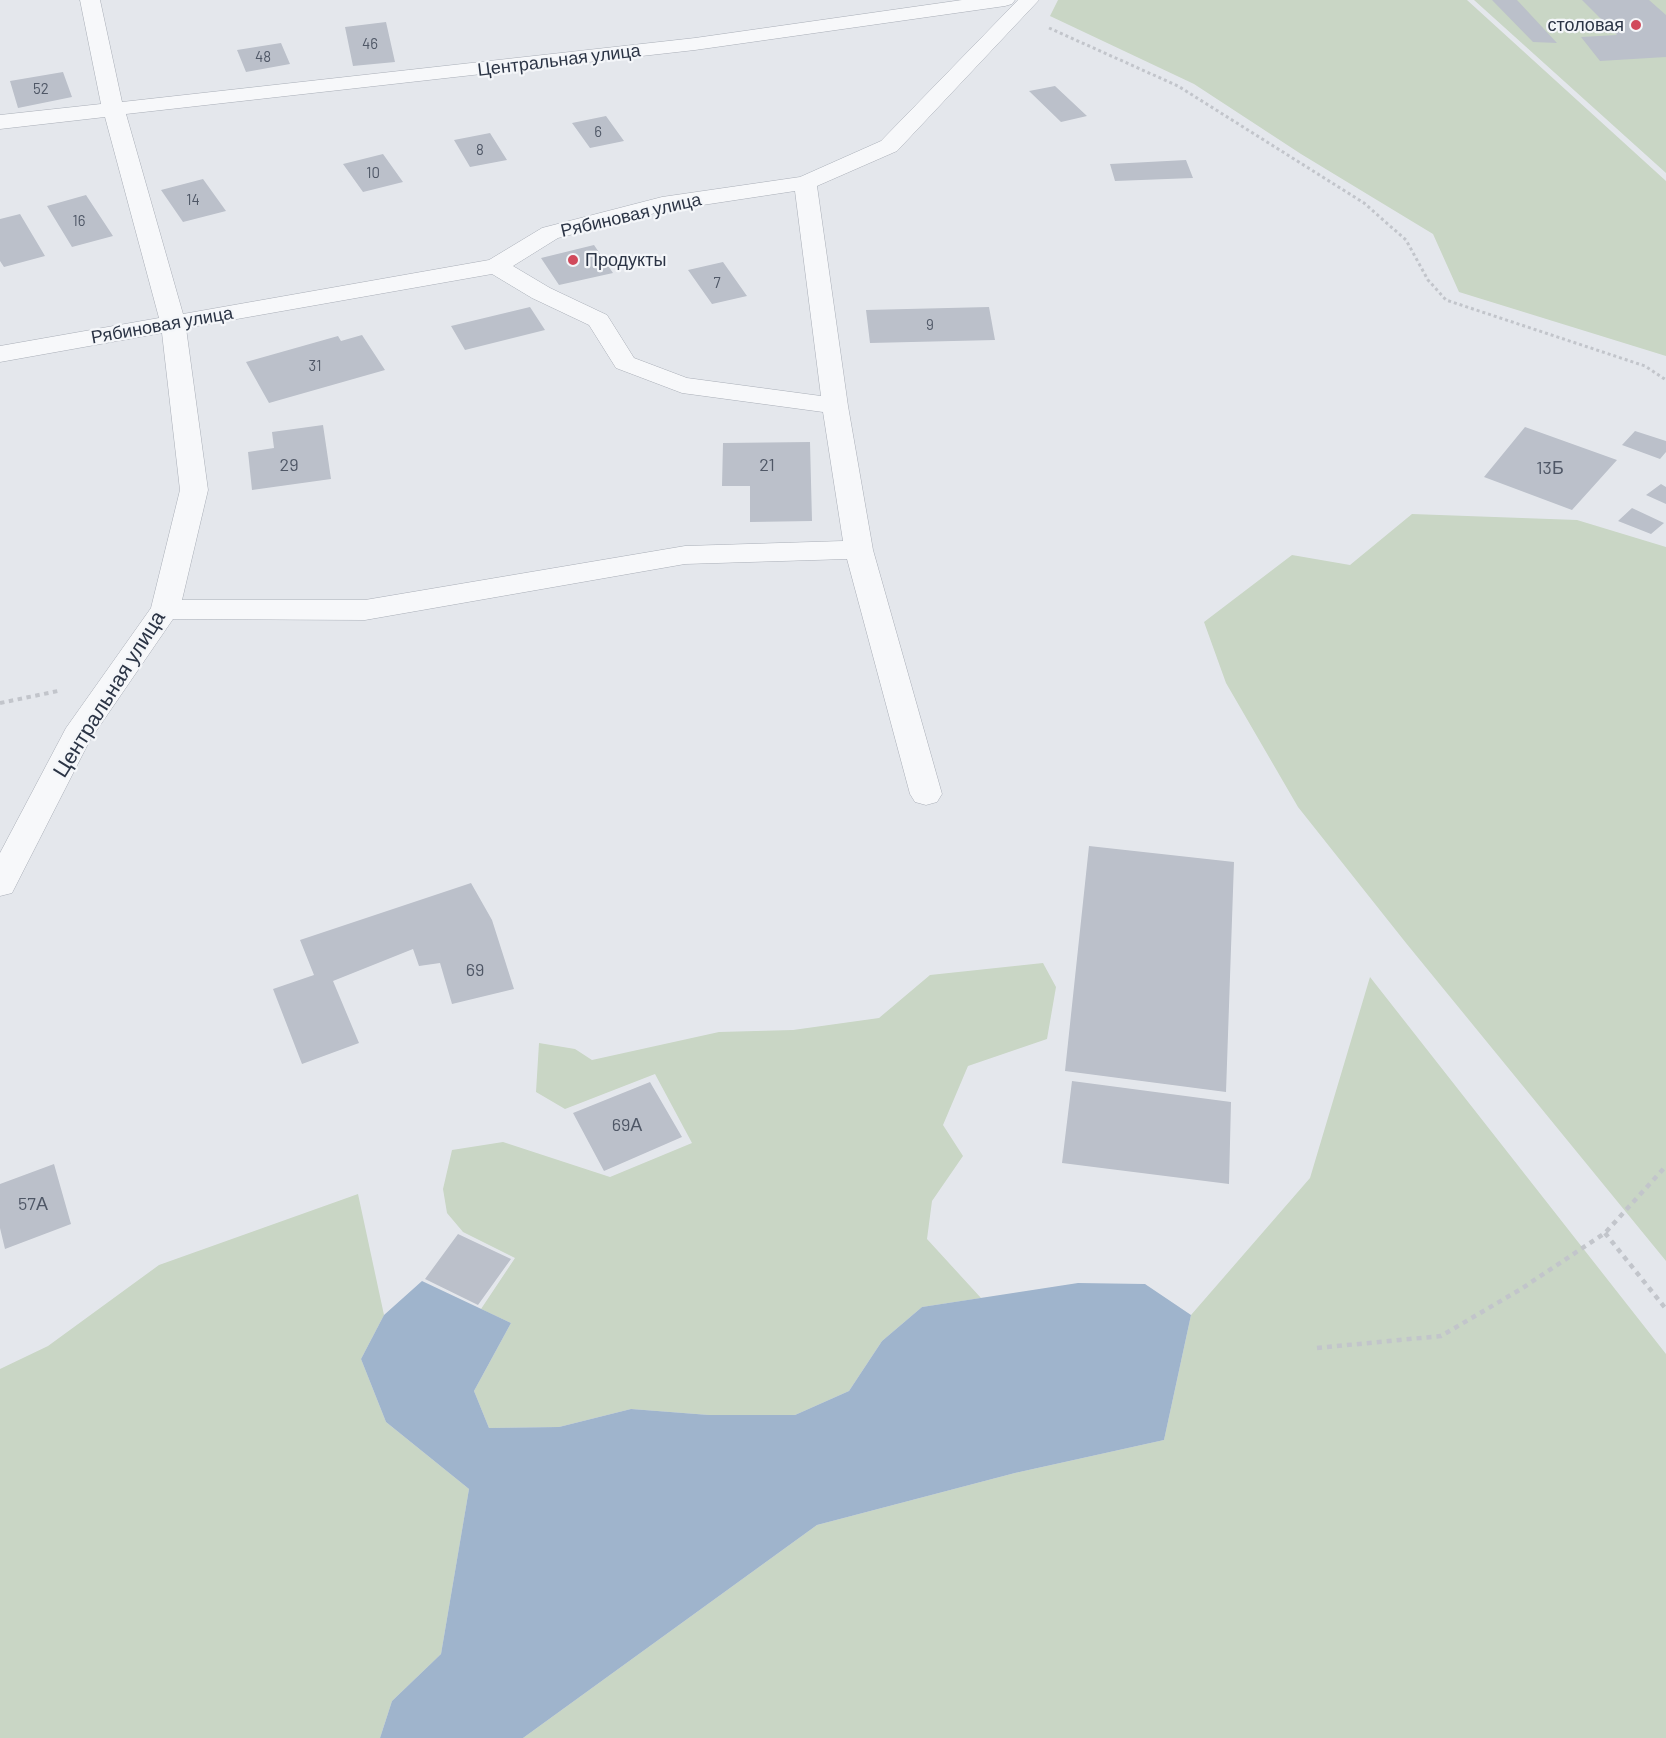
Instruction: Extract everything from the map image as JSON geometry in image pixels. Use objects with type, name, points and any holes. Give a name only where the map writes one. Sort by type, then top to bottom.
[{"type":"street","name":"Центральная улица","points":[[0,884],[77,736],[165,609],[194,490],[172,323],[113,108],[90,0]]},
{"type":"street","name":"Центральная улица","points":[[0,122],[695,44],[1020,2]]},
{"type":"street","name":"Рябиновая улица","points":[[0,354],[496,266],[550,233],[662,204],[805,183],[889,146],[1020,2]]},
{"type":"street","points":[[805,183],[835,406],[859,550],[926,794]]},
{"type":"street","points":[[496,266],[541,293],[598,320],[625,363],[682,385],[835,406]]},
{"type":"street","points":[[165,609],[365,610],[685,555],[859,550]]},
{"type":"path","points":[[1020,2],[1045,26],[1178,86],[1364,203],[1406,240],[1428,280],[1446,300],[1645,366],[1666,380]]},
{"type":"path","points":[[1317,1348],[1441,1336],[1521,1289],[1605,1233],[1666,1166]]},
{"type":"path","points":[[1605,1233],[1666,1309]]},
{"type":"green space","points":[[1058,0],[1467,0],[1666,181],[1666,356],[1459,292],[1433,234],[1301,154],[1194,84],[1050,16]]},
{"type":"green space","points":[[1474,0],[1666,0],[1666,173]]},
{"type":"green space","points":[[1412,514],[1577,520],[1666,547],[1666,1261],[1298,807],[1226,683],[1204,622],[1292,555],[1350,565]]},
{"type":"green space","points":[[1043,963],[1056,987],[1047,1039],[968,1066],[943,1125],[963,1156],[932,1201],[927,1239],[981,1298],[922,1307],[882,1341],[849,1391],[795,1415],[709,1415],[631,1409],[559,1427],[489,1428],[474,1391],[511,1323],[481,1309],[515,1258],[463,1232],[447,1213],[443,1189],[452,1150],[503,1142],[610,1177],[692,1143],[655,1074],[565,1109],[536,1092],[539,1043],[575,1049],[592,1060],[719,1032],[793,1030],[879,1018],[930,975]]},
{"type":"green space","points":[[1370,977],[1666,1354],[1666,1738],[523,1738],[817,1525],[1015,1473],[1164,1440],[1191,1315],[1310,1178]]},
{"type":"green space","points":[[358,1194],[384,1315],[361,1359],[386,1422],[469,1489],[441,1654],[392,1701],[380,1738],[0,1738],[0,1369],[48,1346],[159,1265]]},
{"type":"water","points":[[422,1281],[511,1323],[474,1391],[489,1428],[559,1427],[631,1409],[709,1415],[795,1415],[849,1391],[882,1341],[922,1307],[1078,1283],[1145,1284],[1191,1315],[1164,1440],[1015,1473],[817,1525],[523,1738],[380,1738],[392,1701],[441,1654],[469,1489],[386,1422],[361,1359],[384,1315]]},
{"type":"building","points":[[1492,0],[1517,0],[1557,43],[1533,42]]},
{"type":"building","name":"столовая","points":[[1582,0],[1649,0],[1666,15],[1666,57],[1600,61],[1581,37],[1617,35]]},
{"type":"building","points":[[386,22],[395,62],[353,66],[345,27]]},
{"type":"building","points":[[281,43],[290,64],[246,72],[237,50]]},
{"type":"building","points":[[63,72],[72,97],[18,108],[10,81]]},
{"type":"building","points":[[1055,86],[1087,116],[1061,122],[1029,91]]},
{"type":"building","points":[[606,116],[624,141],[590,148],[572,123]]},
{"type":"building","points":[[490,133],[507,160],[470,167],[454,140]]},
{"type":"building","points":[[383,154],[403,182],[363,192],[343,164]]},
{"type":"building","points":[[1186,160],[1193,178],[1115,181],[1110,164]]},
{"type":"building","points":[[203,179],[226,211],[183,222],[161,190]]},
{"type":"building","points":[[86,195],[113,236],[72,247],[47,206]]},
{"type":"building","points":[[20,214],[45,256],[4,267],[0,261],[0,219]]},
{"type":"building","points":[[594,245],[613,273],[559,285],[541,258]]},
{"type":"building","points":[[723,262],[747,296],[712,304],[688,270]]},
{"type":"building","points":[[530,307],[545,330],[465,350],[451,326]]},
{"type":"building","points":[[989,307],[995,340],[870,343],[866,310]]},
{"type":"building","points":[[362,335],[385,370],[269,403],[246,362],[338,336],[341,341]]},
{"type":"building","points":[[323,425],[331,479],[252,490],[248,452],[274,448],[272,432]]},
{"type":"building","points":[[1525,427],[1617,460],[1572,510],[1484,477]]},
{"type":"building","points":[[1635,431],[1666,441],[1666,452],[1660,459],[1622,445]]},
{"type":"building","points":[[810,442],[812,521],[750,522],[750,486],[722,486],[723,443]]},
{"type":"building","points":[[1661,484],[1666,487],[1666,504],[1646,495]]},
{"type":"building","points":[[1632,508],[1664,523],[1651,534],[1618,521]]},
{"type":"building","points":[[1089,846],[1234,862],[1226,1092],[1065,1071]]},
{"type":"building","points":[[471,883],[492,920],[514,989],[452,1004],[440,963],[419,966],[413,949],[333,981],[359,1043],[302,1064],[273,989],[314,975],[300,940]]},
{"type":"building","points":[[1072,1081],[1231,1102],[1229,1184],[1062,1163]]},
{"type":"building","points":[[650,1082],[682,1137],[604,1171],[573,1113]]},
{"type":"building","points":[[54,1164],[71,1224],[5,1249],[0,1228],[0,1184]]},
{"type":"building","points":[[458,1234],[511,1259],[478,1305],[425,1279]]},
{"type":"place","name":"столовая","points":[[1636,25]]},
{"type":"place","name":"Продукты","points":[[573,260]]}]
